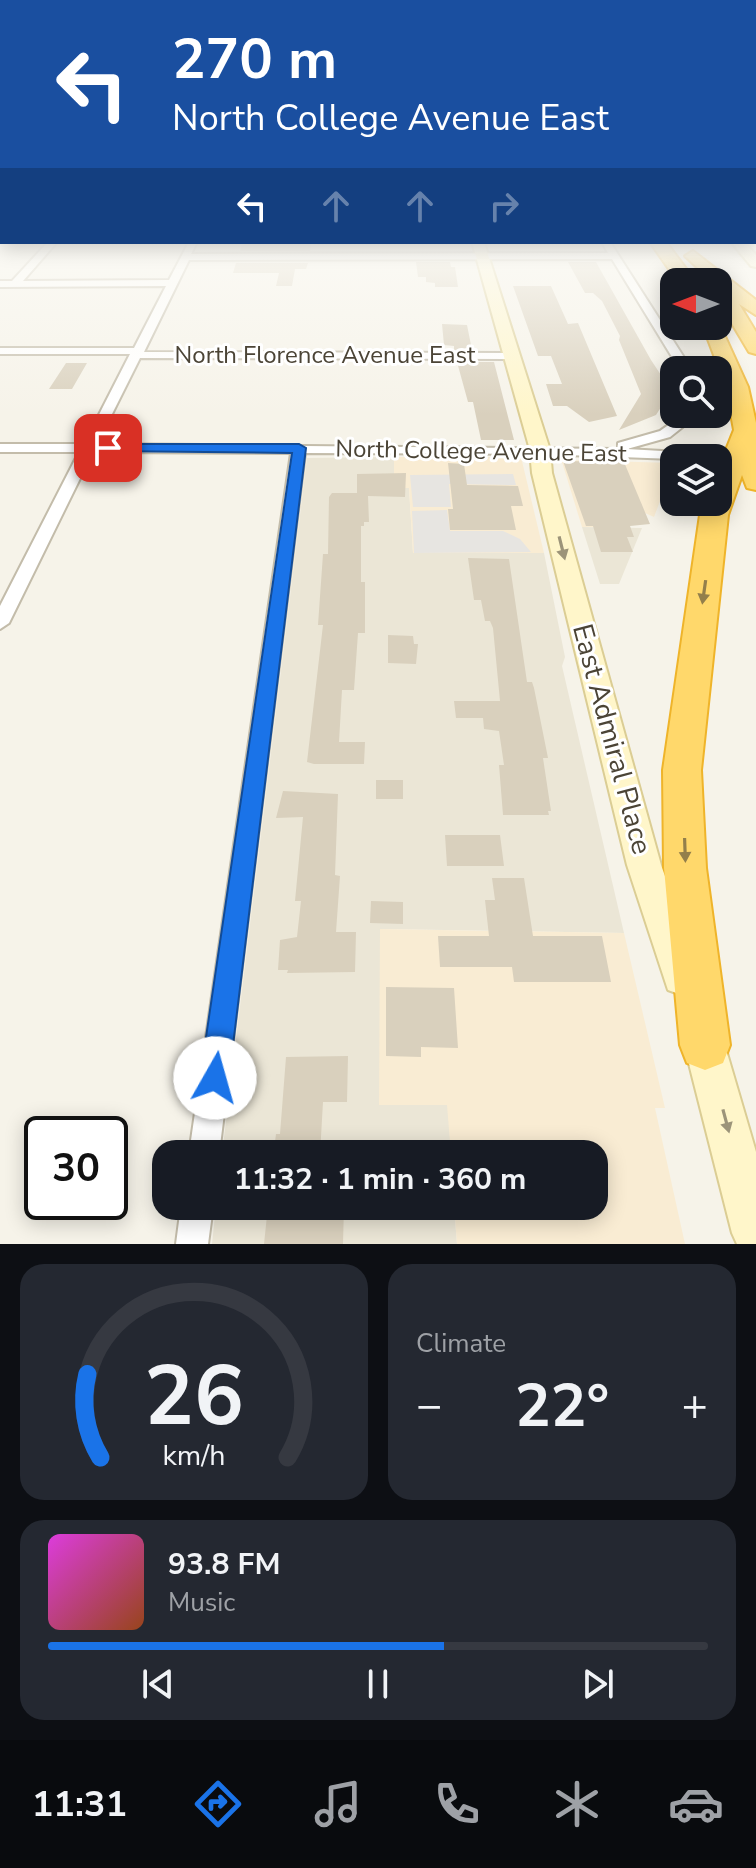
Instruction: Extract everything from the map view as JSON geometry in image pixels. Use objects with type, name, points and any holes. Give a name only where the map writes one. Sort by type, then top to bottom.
[{"type":"highway","points":[[732,308],[756,348]]},
{"type":"highway","points":[[719,340],[737,387],[756,482]]},
{"type":"highway","points":[[705,1045],[685,868],[682,770],[714,515],[747,427]]},
{"type":"main road","name":"East Admiral Place","points":[[496,299],[540,450],[542,473],[644,865],[705,1045],[756,1233]]},
{"type":"street","points":[[0,623],[164,299]]},
{"type":"street","points":[[642,299],[677,356]]},
{"type":"street","name":"North Florence Avenue East","points":[[0,351],[512,356]]},
{"type":"street","points":[[606,451],[665,434],[673,428]]},
{"type":"street","name":"North College Avenue East","points":[[0,448],[540,450],[660,454]]},
{"type":"street","points":[[206,1140],[299,448]]},
{"type":"street","points":[[192,1244],[195,1220]]},
{"type":"shaded area","points":[[394,457],[395,487],[409,488],[413,553],[544,553],[565,657],[562,666],[624,933],[381,929],[380,1105],[448,1105],[450,1140],[224,1140],[307,458]]},
{"type":"shaded area","points":[[394,457],[521,457],[544,553],[413,553],[409,488],[394,488]]},
{"type":"shaded area","points":[[562,462],[660,463],[660,501],[654,517],[645,513],[608,513],[612,527],[582,527]]},
{"type":"shaded area","points":[[513,474],[516,485],[449,484],[451,507],[413,507],[410,475]]},
{"type":"shaded area","points":[[447,510],[450,531],[503,531],[520,539],[531,552],[414,553],[412,511]]},
{"type":"shaded area","points":[[582,527],[642,528],[619,584],[600,584]]},
{"type":"shaded area","points":[[380,929],[624,933],[665,1108],[655,1108],[685,1244],[457,1244],[455,1220],[608,1220],[608,1140],[450,1140],[447,1105],[379,1105]]},
{"type":"shaded area","points":[[215,1220],[455,1220],[457,1244],[212,1244]]},
{"type":"building","points":[[518,299],[557,299],[568,324],[578,323],[617,416],[589,422],[567,406],[553,406],[546,384],[562,384],[551,356],[538,356]]},
{"type":"building","points":[[600,299],[617,299],[660,374],[660,409],[656,415],[619,430],[641,394],[620,336]]},
{"type":"building","points":[[442,324],[467,325],[472,350],[454,350],[454,346],[444,345]]},
{"type":"building","points":[[457,362],[494,362],[514,440],[481,440],[473,402],[468,402]]},
{"type":"building","points":[[66,363],[87,363],[72,389],[49,389]]},
{"type":"building","points":[[563,461],[624,462],[650,524],[630,526],[634,537],[627,537],[633,552],[601,552],[593,526],[586,526]]},
{"type":"building","points":[[448,463],[464,464],[467,485],[518,486],[523,506],[511,506],[516,530],[450,530],[448,509],[453,509]]},
{"type":"building","points":[[406,473],[405,497],[368,496],[369,522],[361,526],[365,633],[358,633],[354,690],[342,690],[339,742],[365,742],[364,764],[307,762],[323,625],[318,625],[323,554],[328,554],[329,497],[332,493],[357,493],[357,474]]},
{"type":"building","points":[[468,558],[509,559],[527,682],[532,682],[534,688],[548,758],[543,758],[551,811],[548,811],[549,815],[503,815],[499,765],[504,765],[499,731],[484,729],[483,718],[456,718],[454,701],[500,701],[493,628],[490,621],[485,621],[481,600],[474,600]]},
{"type":"building","points":[[388,635],[413,636],[414,644],[418,644],[416,664],[388,663]]},
{"type":"building","points":[[376,780],[403,780],[403,799],[376,799]]},
{"type":"building","points":[[283,791],[338,794],[335,875],[340,876],[336,932],[356,932],[355,972],[287,973],[288,970],[278,970],[280,940],[297,937],[301,901],[295,901],[303,817],[276,818]]},
{"type":"building","points":[[445,835],[500,835],[504,866],[447,866]]},
{"type":"building","points":[[492,878],[524,878],[533,936],[602,936],[611,982],[514,982],[512,967],[440,967],[438,936],[489,936],[485,900],[495,900]]},
{"type":"building","points":[[371,901],[403,902],[403,924],[370,923]]},
{"type":"building","points":[[386,987],[454,988],[458,1048],[421,1047],[421,1057],[386,1056]]},
{"type":"building","points":[[348,1056],[347,1102],[323,1102],[321,1140],[275,1140],[276,1134],[280,1134],[286,1057]]},
{"type":"building","points":[[267,1220],[344,1220],[343,1244],[264,1244]]},
{"type":"route","points":[[108,448],[299,448],[215,1078]]}]
